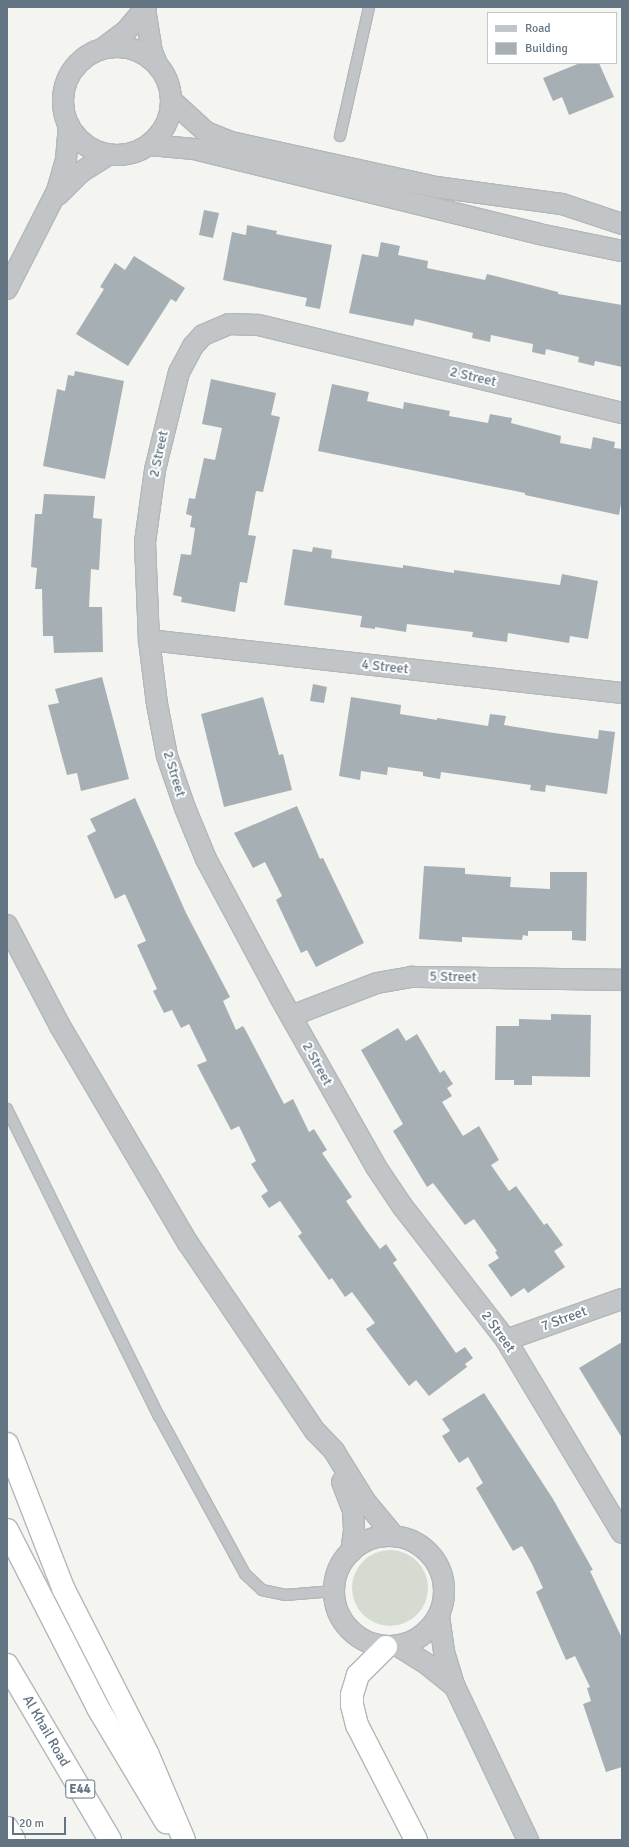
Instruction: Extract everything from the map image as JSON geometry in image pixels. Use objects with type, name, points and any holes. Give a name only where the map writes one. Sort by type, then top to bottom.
[{"type":"highway","points":[[7,1444],[63,1588],[148,1755],[184,1840]]},
{"type":"highway","points":[[7,1531],[98,1708],[178,1840]]},
{"type":"highway","points":[[392,1646],[358,1675],[352,1695],[352,1705],[358,1725],[416,1840]]},
{"type":"highway","name":"Al Khail Road","points":[[7,1665],[110,1840]]},
{"type":"highway","points":[[7,1828],[14,1840]]},
{"type":"street","points":[[7,290],[50,206],[64,170],[68,125],[63,103],[68,80],[81,61],[102,49],[126,31],[146,8]]},
{"type":"street","points":[[146,8],[152,52],[157,64]]},
{"type":"street","points":[[68,125],[81,142],[108,155],[130,154],[150,145],[163,130],[171,100],[165,75],[157,64],[148,56],[131,49],[114,47],[102,49]]},
{"type":"street","points":[[171,100],[206,132],[231,142],[436,187],[562,204],[622,224]]},
{"type":"street","points":[[150,145],[194,149],[555,237],[622,251]]},
{"type":"street","points":[[50,206],[81,172],[108,155]]},
{"type":"street","points":[[555,237],[566,229],[569,223],[567,209],[562,204]]},
{"type":"street","name":"2 Street","points":[[622,412],[258,325],[243,322],[215,328],[193,346],[179,372],[155,470],[145,542],[149,640],[157,704],[167,756],[185,808],[206,859],[290,1016],[376,1167],[403,1207],[506,1340],[622,1533]]},
{"type":"street","name":"4 Street","points":[[149,640],[622,693]]},
{"type":"street","points":[[7,925],[60,1026],[188,1242],[315,1432],[334,1451],[365,1501],[394,1536]]},
{"type":"street","name":"5 Street","points":[[290,1016],[377,983],[412,977],[622,980]]},
{"type":"street","name":"7 Street","points":[[506,1340],[622,1298]]},
{"type":"street","points":[[315,1432],[319,1446],[351,1500],[354,1521],[351,1552]]},
{"type":"street","points":[[455,1687],[428,1665],[392,1646],[363,1640],[345,1624],[335,1603],[334,1591],[339,1570],[351,1552],[375,1538],[394,1536],[414,1542],[423,1548],[437,1564],[444,1595],[439,1616],[444,1652],[455,1687],[528,1840]]},
{"type":"street","points":[[392,1646],[426,1633],[439,1616]]},
{"type":"lane","points":[[340,136],[369,7]]},
{"type":"lane","points":[[7,1109],[155,1409],[245,1574],[262,1590],[285,1595],[334,1591]]},
{"type":"shaded area","points":[[390,1550],[404,1553],[417,1561],[425,1574],[428,1588],[425,1602],[417,1615],[404,1623],[390,1626],[376,1623],[363,1615],[355,1602],[352,1588],[355,1574],[363,1561],[376,1553]]},
{"type":"building","points":[[578,64],[599,64],[614,97],[569,115],[562,97],[553,101],[543,78]]},
{"type":"building","points":[[204,210],[219,213],[213,238],[199,235]]},
{"type":"building","points":[[247,225],[277,231],[276,234],[332,245],[320,309],[305,306],[307,298],[223,280],[232,232],[246,235]]},
{"type":"building","points":[[381,242],[400,246],[398,255],[428,261],[427,268],[485,280],[487,274],[558,292],[558,294],[622,305],[622,367],[595,361],[594,366],[578,362],[579,357],[546,349],[545,355],[532,352],[533,344],[491,335],[490,342],[472,338],[473,333],[415,319],[413,326],[349,313],[362,254],[378,257]]},
{"type":"building","points":[[134,256],[185,288],[176,302],[171,299],[128,366],[76,334],[104,289],[100,287],[115,263],[125,270]]},
{"type":"building","points":[[75,371],[124,381],[105,479],[43,466],[57,389],[65,391],[68,375],[74,376]]},
{"type":"building","points":[[211,379],[276,393],[271,415],[280,417],[263,492],[256,491],[248,535],[256,536],[247,583],[240,582],[235,612],[181,602],[182,597],[173,595],[181,554],[191,555],[195,528],[190,527],[192,516],[186,514],[189,498],[195,499],[204,458],[215,460],[222,428],[202,424]]},
{"type":"building","points":[[332,384],[369,392],[367,401],[403,409],[404,402],[450,411],[449,416],[488,423],[490,414],[512,418],[511,423],[561,436],[560,443],[591,449],[593,437],[615,442],[614,448],[622,449],[622,498],[619,515],[525,495],[525,493],[318,451]]},
{"type":"building","points":[[44,494],[95,496],[93,518],[102,519],[99,570],[91,569],[89,607],[102,607],[103,652],[54,653],[53,636],[43,636],[42,589],[35,589],[37,568],[31,567],[35,514],[42,514]]},
{"type":"building","points":[[313,547],[332,550],[331,558],[403,568],[403,565],[454,573],[454,570],[560,585],[562,574],[598,581],[588,639],[570,636],[569,643],[508,633],[507,642],[472,637],[473,632],[407,624],[406,632],[375,627],[375,629],[360,627],[362,616],[284,605],[293,549],[312,552]]},
{"type":"building","points":[[102,677],[129,779],[81,791],[77,773],[67,775],[48,705],[59,703],[55,689]]},
{"type":"building","points":[[313,684],[327,687],[324,703],[310,701]]},
{"type":"building","points":[[263,697],[279,755],[283,754],[292,790],[224,807],[201,714]]},
{"type":"building","points":[[351,697],[401,705],[400,714],[437,720],[437,718],[488,726],[490,714],[506,716],[504,725],[554,733],[598,739],[599,730],[615,732],[607,794],[546,785],[545,792],[530,790],[531,785],[441,772],[440,779],[423,776],[423,772],[388,767],[387,775],[361,771],[360,780],[339,776]]},
{"type":"building","points":[[135,798],[186,913],[230,997],[223,1001],[236,1030],[243,1026],[284,1104],[293,1099],[309,1132],[314,1129],[327,1150],[322,1153],[352,1197],[346,1201],[366,1230],[380,1249],[386,1244],[397,1260],[393,1263],[456,1353],[465,1347],[473,1358],[465,1364],[467,1367],[429,1396],[416,1380],[409,1386],[366,1329],[375,1323],[352,1292],[345,1297],[332,1278],[329,1280],[298,1236],[302,1233],[280,1201],[269,1208],[261,1196],[268,1191],[251,1164],[256,1161],[239,1126],[231,1130],[197,1065],[207,1061],[189,1024],[181,1028],[172,1010],[164,1013],[153,991],[157,989],[137,945],[146,941],[125,894],[115,899],[87,836],[96,831],[90,819]]},
{"type":"building","points":[[297,806],[320,859],[323,858],[364,943],[316,967],[307,950],[301,953],[276,900],[282,896],[265,862],[253,868],[234,833]]},
{"type":"building","points":[[424,866],[465,868],[465,874],[511,877],[510,887],[550,889],[550,872],[587,872],[586,941],[572,940],[572,931],[528,931],[528,936],[523,935],[522,940],[462,937],[462,942],[419,939]]},
{"type":"building","points":[[551,1014],[591,1015],[590,1077],[532,1076],[532,1085],[514,1085],[514,1080],[495,1080],[496,1026],[519,1026],[519,1019],[551,1020]]},
{"type":"building","points":[[398,1028],[406,1041],[417,1034],[440,1073],[444,1070],[453,1084],[447,1088],[452,1096],[442,1102],[463,1136],[479,1126],[499,1160],[491,1165],[509,1191],[516,1186],[544,1225],[547,1223],[563,1245],[554,1251],[565,1267],[528,1293],[524,1288],[511,1297],[488,1265],[499,1258],[495,1252],[497,1251],[474,1219],[465,1225],[433,1183],[427,1187],[393,1131],[403,1124],[361,1050]]},
{"type":"building","points":[[622,1342],[622,1438],[579,1368]]},
{"type":"building","points":[[484,1393],[553,1499],[593,1570],[590,1571],[622,1638],[622,1767],[606,1772],[583,1704],[591,1701],[587,1688],[590,1687],[575,1656],[566,1660],[536,1592],[543,1588],[532,1564],[522,1546],[513,1551],[476,1488],[483,1483],[468,1457],[459,1463],[442,1436],[450,1431],[442,1419]]}]
